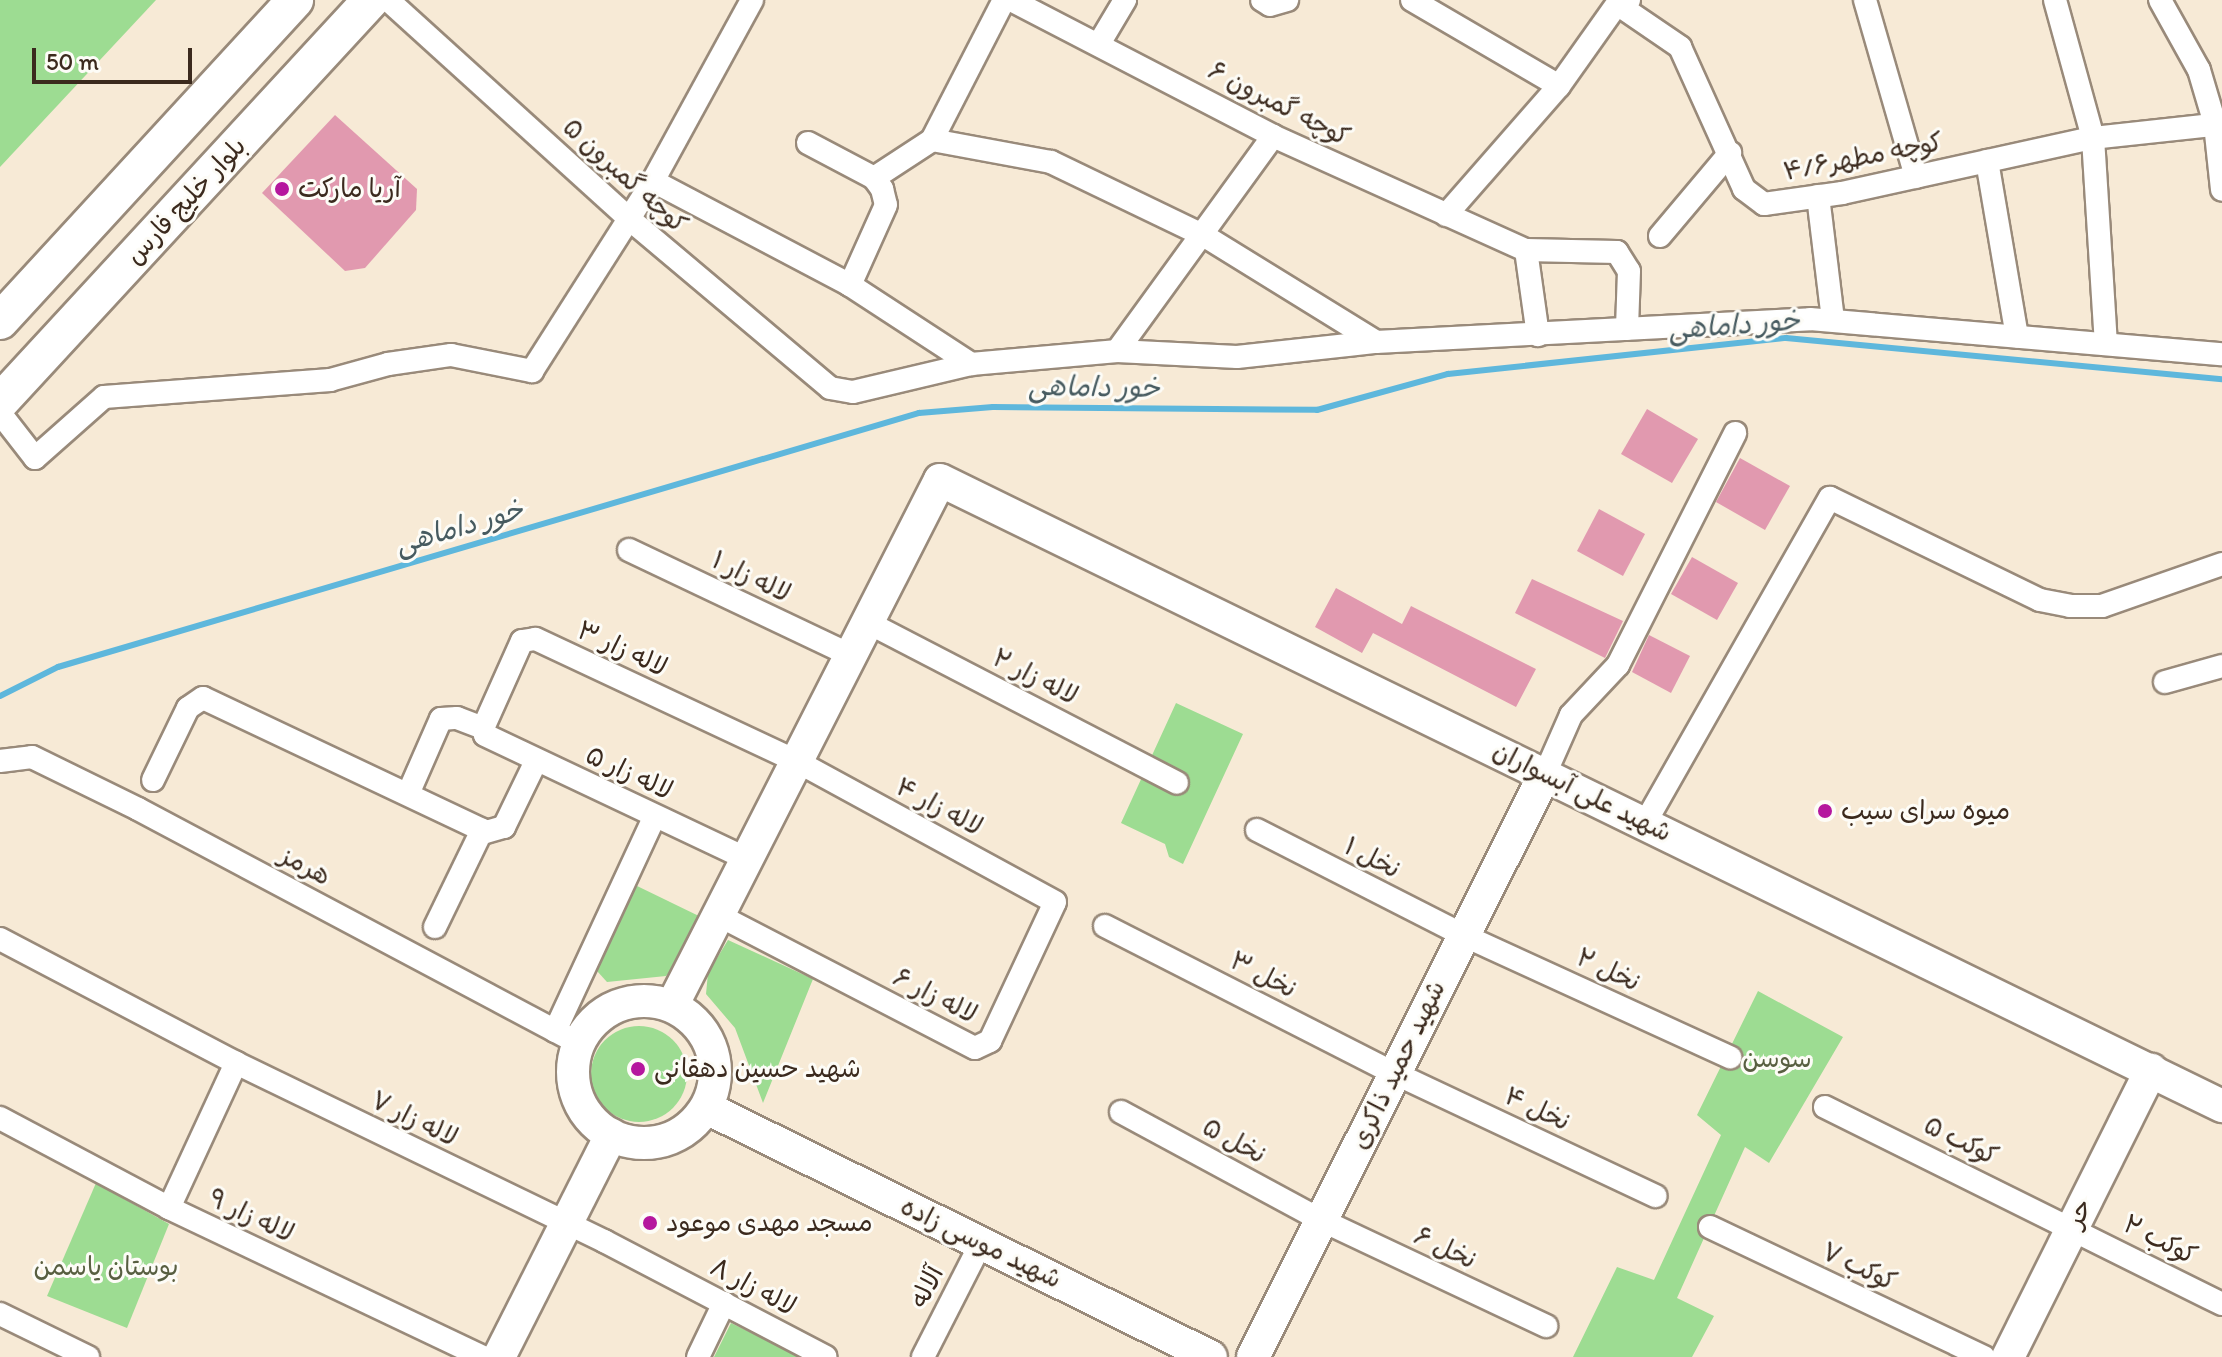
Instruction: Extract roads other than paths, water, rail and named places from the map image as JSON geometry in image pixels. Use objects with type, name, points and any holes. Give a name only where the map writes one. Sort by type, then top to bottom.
[{"type":"main road","points":[[0,321],[295,0]]},
{"type":"main road","name":"بلوار خلیج فارس","points":[[0,402],[371,0]]},
{"type":"street","name":"کوچه گمبرون ۵","points":[[388,0],[627,217],[830,388],[853,392],[971,364]]},
{"type":"street","points":[[0,413],[35,458],[104,397],[330,380],[388,364],[451,355],[532,371],[627,217],[653,181],[752,0]]},
{"type":"street","points":[[874,178],[932,140],[1004,0]]},
{"type":"street","name":"کوچه گمبرون ۶","points":[[1011,0],[1100,42],[1273,136],[1526,250]]},
{"type":"street","points":[[1100,42],[1125,0]]},
{"type":"street","points":[[1262,0],[1270,5],[1287,0]]},
{"type":"street","points":[[1412,0],[1559,86]]},
{"type":"street","points":[[1865,0],[1916,177]]},
{"type":"street","points":[[2055,0],[2093,138],[2106,344]]},
{"type":"street","points":[[2160,0],[2199,70],[2219,124],[2222,190]]},
{"type":"street","points":[[1446,215],[1559,86],[1623,2]]},
{"type":"street","name":"کوچه مطهر۴/۶","points":[[1623,2],[1680,47],[1744,189],[1764,204],[1916,177],[2093,138],[2219,124]]},
{"type":"street","points":[[1117,351],[1273,136]]},
{"type":"street","points":[[932,140],[1051,162],[1203,235],[1376,342]]},
{"type":"street","points":[[808,143],[874,178],[886,205],[850,285]]},
{"type":"street","points":[[1660,236],[1730,153]]},
{"type":"street","points":[[1987,161],[2017,336]]},
{"type":"street","points":[[653,181],[850,285],[971,364],[1117,351],[1237,357],[1376,342],[1833,320],[2222,354]]},
{"type":"street","points":[[1818,196],[1833,320]]},
{"type":"street","points":[[1538,335],[1526,250],[1617,252],[1629,271],[1627,329]]},
{"type":"street","points":[[1545,774],[1571,715],[1618,665],[1735,433]]},
{"type":"street","name":"شهید علی آبسواران","points":[[867,622],[940,480],[2222,1106]]},
{"type":"street","points":[[1645,823],[1830,498],[2040,600],[2070,606],[2102,606],[2222,564]]},
{"type":"street","name":"لاله زار ۱","points":[[629,550],[850,655]]},
{"type":"street","points":[[672,1006],[867,622]]},
{"type":"street","name":"لاله زار ۲","points":[[867,622],[1177,783]]},
{"type":"street","name":"لاله زار ۳","points":[[486,733],[522,641],[535,639],[796,761]]},
{"type":"street","points":[[2165,682],[2222,666]]},
{"type":"street","points":[[153,780],[188,708],[203,698],[492,833],[504,827],[536,761]]},
{"type":"street","name":"لاله زار ۵","points":[[408,794],[441,719],[457,718],[536,761],[747,859]]},
{"type":"street","name":"هرمز","points":[[0,761],[32,757],[138,809],[567,1037]]},
{"type":"street","name":"لاله زار ۴","points":[[796,761],[1055,902]]},
{"type":"street","name":"شهید حمید ذاکری","points":[[1253,1357],[1545,774]]},
{"type":"street","points":[[567,1037],[589,1026],[616,1006],[650,1000],[672,1006],[707,1037],[715,1060],[715,1085],[707,1108],[692,1127],[671,1140],[647,1145],[611,1135],[584,1112],[575,1091],[567,1037],[655,816]]},
{"type":"street","points":[[435,927],[482,830]]},
{"type":"street","name":"نخل ۱","points":[[1257,830],[1463,935]]},
{"type":"street","name":"لاله زار ۶","points":[[718,915],[975,1048],[990,1041],[1055,902]]},
{"type":"street","name":"نخل ۳","points":[[1105,926],[1394,1073]]},
{"type":"street","name":"نخل ۲","points":[[1463,935],[1730,1057]]},
{"type":"street","name":"لاله زار ۷","points":[[0,939],[236,1063],[567,1224]]},
{"type":"street","points":[[169,1208],[236,1063]]},
{"type":"street","name":"حر","points":[[2008,1357],[2151,1070]]},
{"type":"street","name":"نخل ۴","points":[[1394,1073],[1655,1196]]},
{"type":"street","name":"کوکب ۵","points":[[1825,1107],[2073,1226]]},
{"type":"street","name":"شهید موسی زاده","points":[[707,1108],[1211,1357]]},
{"type":"street","name":"نخل ۵","points":[[1121,1112],[1321,1220]]},
{"type":"street","name":"لاله زار ۹","points":[[0,1118],[169,1208],[483,1357]]},
{"type":"street","points":[[499,1357],[611,1135]]},
{"type":"street","name":"نخل ۶","points":[[1321,1220],[1546,1326]]},
{"type":"street","name":"لاله زار ۸","points":[[567,1224],[826,1357]]},
{"type":"street","name":"کوکب ۲","points":[[2073,1226],[2222,1304]]},
{"type":"street","name":"کوکب ۷","points":[[1710,1227],[1984,1357]]},
{"type":"street","name":"آلاله","points":[[923,1357],[981,1243]]},
{"type":"street","points":[[698,1357],[724,1303]]},
{"type":"street","points":[[0,1314],[88,1357]]},
{"type":"waterway","name":"خور داماهی","points":[[0,696],[58,667],[919,413],[993,407],[1317,410],[1448,374],[1786,338],[2222,379]]},
{"type":"place","name":"آریا مارکت","points":[[282,189]]},
{"type":"place","name":"میوه سرای سیب","points":[[1825,811]]},
{"type":"place","name":"شهید حسین دهقانی","points":[[638,1069]]},
{"type":"place","name":"مسجد مهدی موعود","points":[[650,1223]]},
{"type":"park label","name":"سوسن","points":[[1777,1059]]},
{"type":"park label","name":"بوستان یاسمن","points":[[106,1267]]}]
